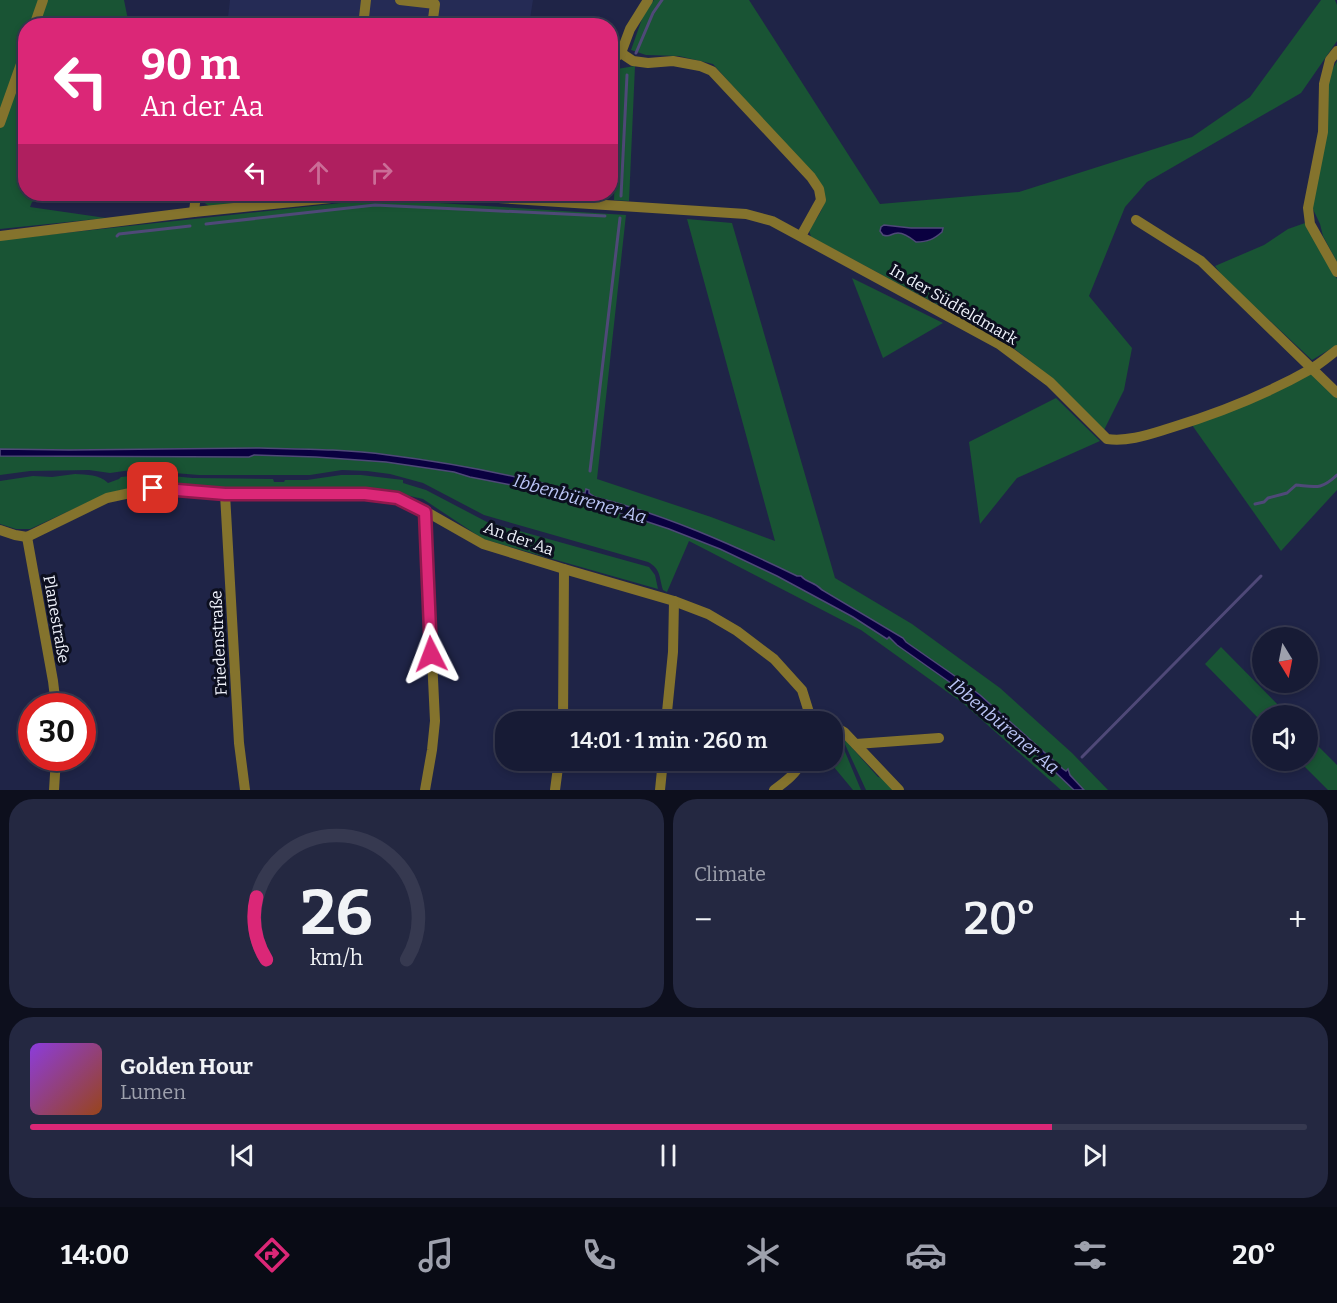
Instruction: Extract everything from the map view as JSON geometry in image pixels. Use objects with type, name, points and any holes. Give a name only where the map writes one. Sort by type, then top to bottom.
[{"type":"street","points":[[37,18],[43,0]]},
{"type":"street","points":[[364,18],[366,0]]},
{"type":"street","points":[[400,0],[435,4],[433,18]]},
{"type":"street","points":[[618,55],[630,29],[648,0]]},
{"type":"street","points":[[1337,51],[1330,60],[1324,84],[1323,132],[1308,208],[1310,224],[1337,272]]},
{"type":"street","points":[[621,52],[633,61],[648,63],[673,61],[700,66],[712,71],[811,177],[819,189],[821,200],[801,236]]},
{"type":"street","points":[[0,123],[18,72]]},
{"type":"street","points":[[194,212],[195,201]]},
{"type":"street","points":[[0,236],[302,201]]},
{"type":"street","name":"In der Südfeldmark","points":[[544,201],[746,214],[772,221],[999,344],[1050,382],[1107,440],[1116,441],[1140,437],[1194,421],[1243,402],[1313,368],[1337,350]]},
{"type":"street","points":[[1136,220],[1201,261],[1337,393]]},
{"type":"street","name":"An der Aa","points":[[27,537],[107,498],[153,488],[225,494],[365,494],[397,498],[483,544],[674,601],[714,618],[737,631],[774,659],[802,690],[809,711]]},
{"type":"street","name":"Friedenstraße","points":[[225,494],[239,743],[245,790]]},
{"type":"street","points":[[424,790],[435,721],[425,512]]},
{"type":"street","points":[[0,530],[27,537]]},
{"type":"street","name":"Planestraße","points":[[27,537],[54,693]]},
{"type":"street","points":[[563,711],[564,569]]},
{"type":"street","points":[[667,711],[673,652],[674,601]]},
{"type":"street","points":[[843,731],[899,790]]},
{"type":"street","points":[[856,744],[939,738]]},
{"type":"street","points":[[54,790],[55,771]]},
{"type":"street","points":[[555,790],[558,771]]},
{"type":"street","points":[[660,790],[662,771]]},
{"type":"street","points":[[774,790],[796,771]]},
{"type":"shaded area","points":[[230,0],[533,0],[530,18],[228,18]]},
{"type":"green space","points":[[0,0],[124,0],[128,18],[18,18],[18,201],[35,201],[30,207],[106,218],[0,229]]},
{"type":"green space","points":[[654,0],[749,0],[880,204],[1019,192],[1192,137],[1250,97],[1321,0],[1335,0],[1337,5],[1337,41],[1301,93],[1147,182],[1125,207],[1089,296],[1132,348],[1124,390],[1104,430],[1053,379],[1002,339],[811,237],[809,230],[824,204],[821,185],[713,64],[679,56],[646,55],[631,50],[643,16]]},
{"type":"green space","points":[[1337,61],[1337,262],[1323,236],[1312,207],[1328,77]]},
{"type":"green space","points":[[635,66],[629,201],[618,200],[618,69]]},
{"type":"green space","points":[[203,201],[263,201],[209,206]]},
{"type":"green space","points":[[359,201],[408,201],[626,215],[597,479],[775,541],[687,219],[732,223],[835,578],[912,624],[1000,688],[1072,753],[1108,790],[1061,790],[964,704],[861,630],[689,541],[667,592],[663,590],[657,571],[648,562],[484,515],[423,483],[390,474],[342,470],[310,475],[199,475],[138,469],[110,473],[89,470],[30,471],[0,475],[0,240]]},
{"type":"green space","points":[[1305,223],[1337,279],[1337,345],[1312,360],[1224,278],[1215,266],[1264,245],[1288,229]]},
{"type":"green space","points":[[852,278],[943,323],[883,358]]},
{"type":"green space","points":[[1311,374],[1337,395],[1337,490],[1281,551],[1192,425]]},
{"type":"green space","points":[[1056,398],[1100,441],[1017,478],[980,524],[969,442]]},
{"type":"green space","points":[[75,474],[97,476],[108,483],[121,477],[150,474],[193,478],[273,479],[274,482],[341,475],[403,480],[403,483],[426,490],[487,522],[649,567],[655,575],[658,589],[483,539],[423,499],[397,493],[347,488],[224,489],[154,484],[106,494],[30,529],[16,529],[0,524],[0,481],[33,476],[52,477]]},
{"type":"green space","points":[[1221,647],[1252,678],[1252,693],[1266,693],[1278,705],[1252,705],[1252,712],[1205,664]]},
{"type":"green space","points":[[843,740],[878,777],[883,778],[895,790],[866,790]]},
{"type":"green space","points":[[1318,746],[1337,765],[1337,790],[1328,790],[1309,771],[1318,771]]},
{"type":"green space","points":[[843,747],[861,790],[853,790],[837,771],[843,771]]},
{"type":"water","points":[[884,225],[943,228],[942,232],[933,238],[916,242],[900,233],[883,235],[880,231]]},
{"type":"water","name":"Ibbenbürener Aa","points":[[0,449],[340,450],[388,455],[485,471],[582,493],[585,493],[586,489],[595,497],[647,512],[698,531],[801,576],[903,638],[980,695],[1063,769],[1066,771],[1068,769],[1070,775],[1084,790],[1074,790],[1012,731],[975,700],[889,637],[887,639],[853,617],[777,576],[720,549],[627,515],[548,492],[454,472],[386,462],[254,455],[249,457],[0,456]]},
{"type":"waterway","points":[[636,53],[653,13],[662,0]]},
{"type":"waterway","points":[[621,196],[627,75]]},
{"type":"waterway","points":[[206,224],[375,205],[605,216]]},
{"type":"waterway","points":[[590,471],[620,218]]},
{"type":"waterway","points":[[117,236],[190,226]]},
{"type":"waterway","points":[[1255,504],[1287,493],[1296,485],[1314,487],[1322,485],[1337,475]]},
{"type":"waterway","points":[[1082,757],[1261,576]]},
{"type":"route","points":[[153,488],[225,494],[365,494],[397,498],[425,512],[431,654]]}]
